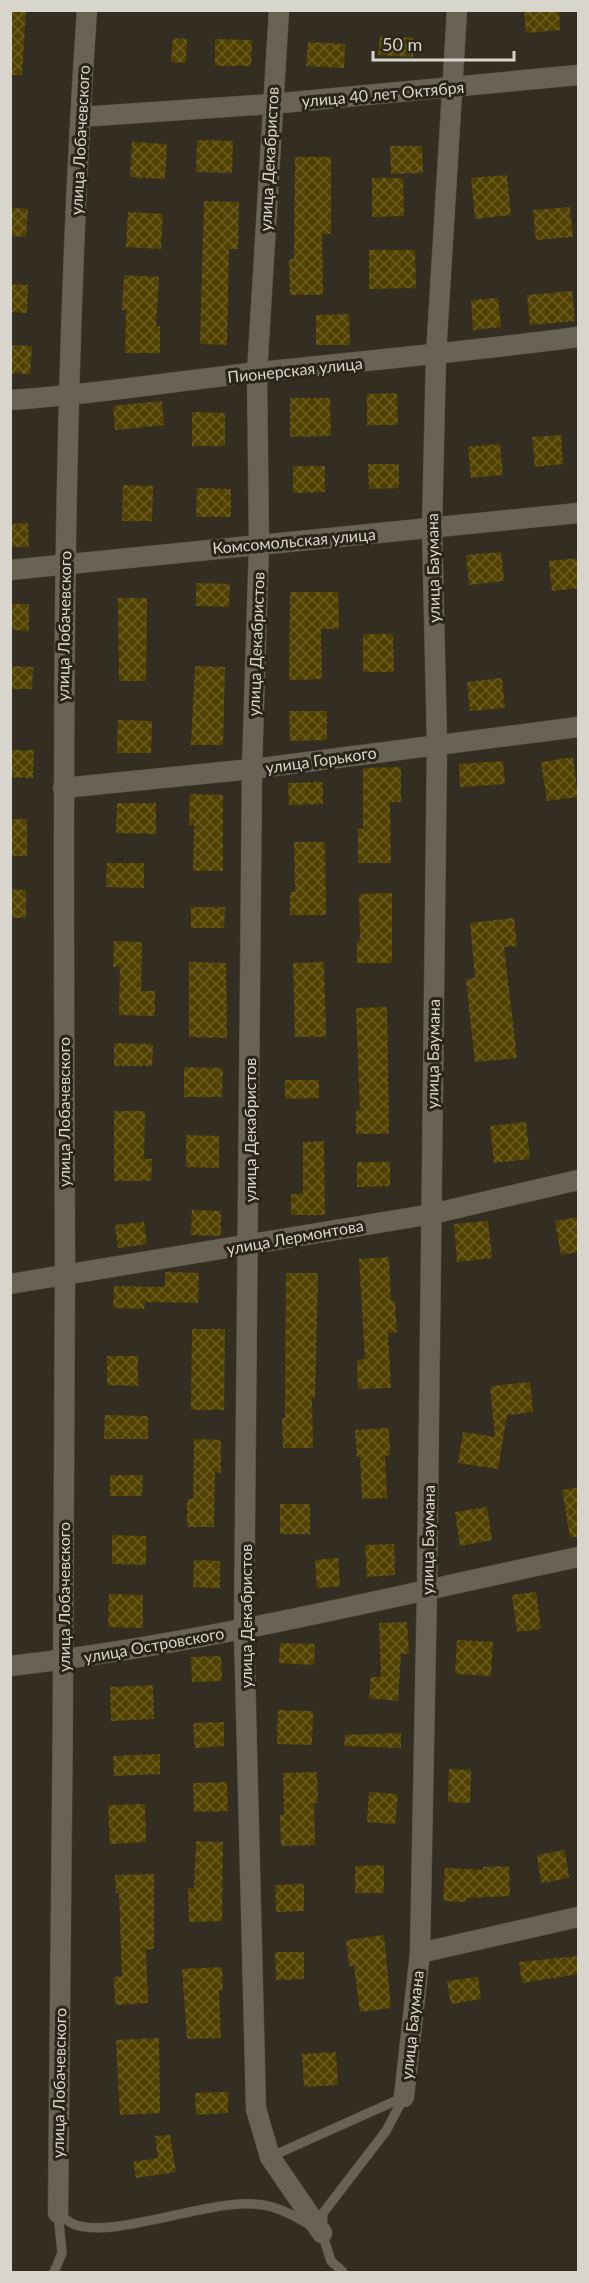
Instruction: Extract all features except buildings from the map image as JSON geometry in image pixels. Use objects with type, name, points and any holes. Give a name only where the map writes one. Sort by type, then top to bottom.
[{"type":"street","name":"улица Лобачевского","points":[[58,2213],[65,1278],[64,564],[80,117],[87,10]]},
{"type":"street","name":"улица Декабристов","points":[[279,10],[271,104],[257,373],[259,544],[252,769],[250,1245],[244,1629],[256,2109],[270,2157],[322,2233]]},
{"type":"street","name":"улица Баумана","points":[[404,2097],[420,1953],[427,1589],[437,744],[432,528],[436,356],[450,89],[457,10]]},
{"type":"street","name":"улица 40 лет Октября","points":[[80,117],[450,89],[579,75]]},
{"type":"street","name":"Пионерская улица","points":[[10,400],[71,397],[257,373],[436,356],[579,337]]},
{"type":"street","name":"Комсомольская улица","points":[[10,570],[579,513]]},
{"type":"street","name":"улица Горького","points":[[63,788],[252,769],[579,727]]},
{"type":"street","name":"улица Лермонтова","points":[[10,1284],[65,1278],[432,1214],[579,1180]]},
{"type":"street","name":"улица Островского","points":[[10,1666],[63,1660],[244,1629],[579,1557]]},
{"type":"street","points":[[420,1953],[579,1917]]},
{"type":"lane","points":[[270,2157],[404,2097]]},
{"type":"lane","points":[[343,2272],[331,2261],[322,2233],[323,2212],[386,2131],[404,2097]]},
{"type":"lane","points":[[58,2213],[73,2224],[99,2229],[210,2207],[255,2204],[288,2212],[322,2233]]},
{"type":"lane","points":[[54,2272],[62,2253],[58,2213]]}]
